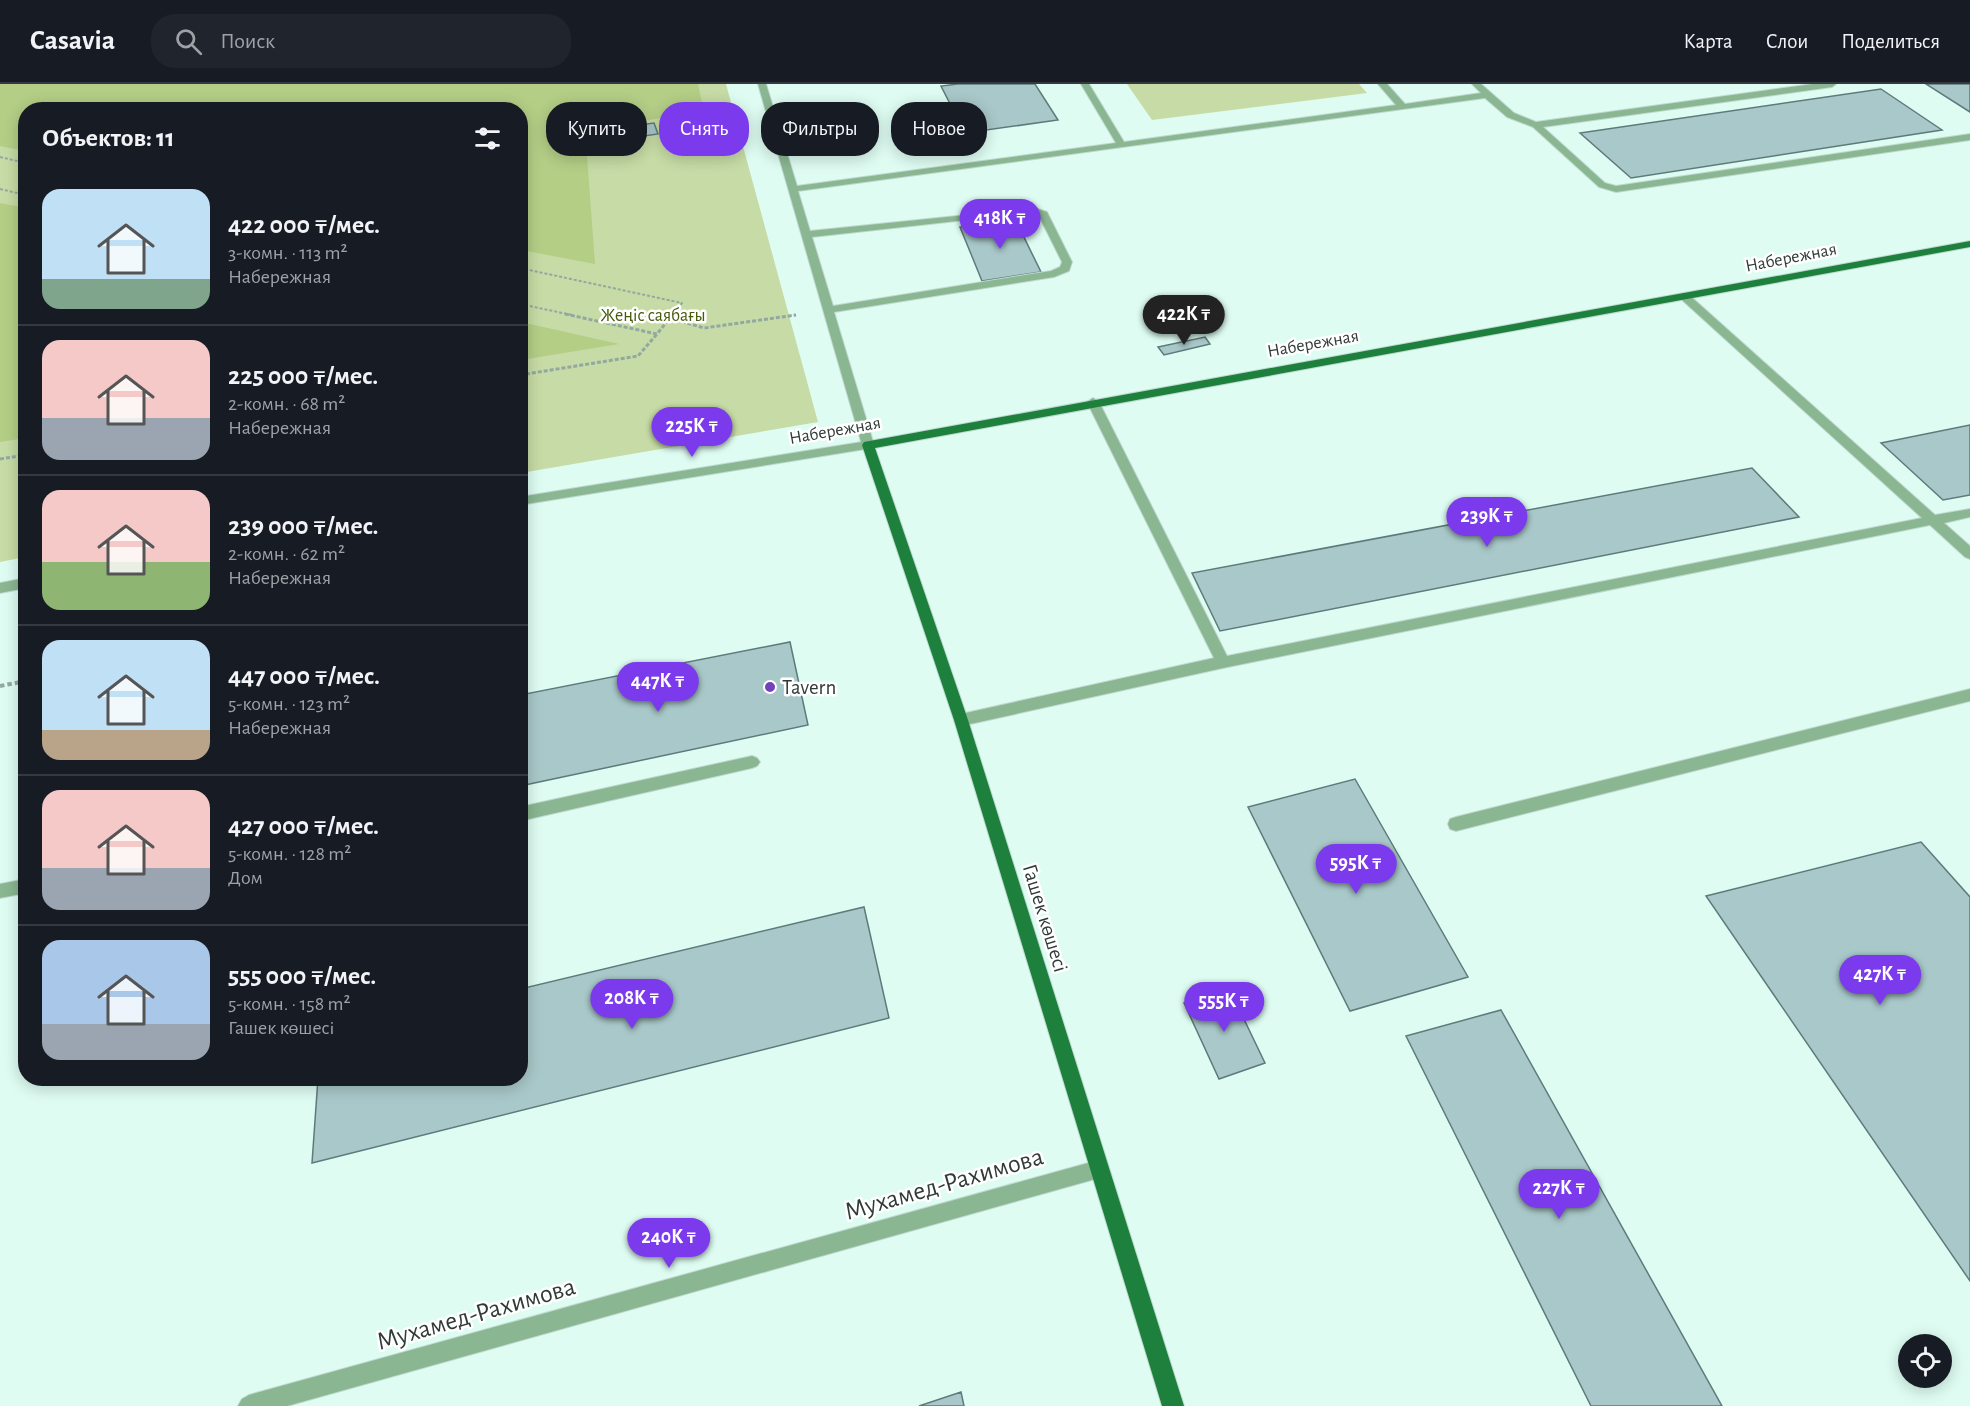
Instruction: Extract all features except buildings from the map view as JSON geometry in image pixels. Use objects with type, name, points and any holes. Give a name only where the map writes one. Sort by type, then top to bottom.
[{"type":"main road","name":"Набережная","points":[[868,445],[1093,402],[1970,244]]},
{"type":"main road","name":"Гашек көшесі","points":[[868,445],[961,720],[1173,1406]]},
{"type":"street","points":[[762,84],[868,445]]},
{"type":"street","points":[[1084,84],[1121,144]]},
{"type":"street","points":[[1382,84],[1402,106]]},
{"type":"street","points":[[1476,84],[1519,121],[1536,125],[1832,84]]},
{"type":"street","points":[[793,189],[1488,95]]},
{"type":"street","points":[[1536,125],[1602,185],[1616,189],[1970,137]]},
{"type":"street","points":[[807,234],[1031,210],[1043,214],[1067,262],[1065,270],[1054,274],[828,310]]},
{"type":"street","points":[[1685,297],[1970,554]]},
{"type":"street","points":[[1093,402],[1223,662]]},
{"type":"street","name":"Набережная","points":[[528,500],[868,445]]},
{"type":"street","points":[[961,720],[1223,662],[1970,513]]},
{"type":"street","points":[[0,588],[18,585]]},
{"type":"street","points":[[1456,824],[1970,695]]},
{"type":"street","points":[[528,812],[752,762]]},
{"type":"street","points":[[0,891],[18,888]]},
{"type":"street","name":"Мухамед-Рахимова","points":[[249,1406],[283,1401],[1099,1168]]},
{"type":"path","points":[[0,158],[18,161]]},
{"type":"path","points":[[0,189],[18,193]]},
{"type":"path","points":[[528,270],[682,303],[638,357],[528,374]]},
{"type":"path","points":[[528,306],[657,334]]},
{"type":"path","points":[[670,318],[704,328],[828,310]]},
{"type":"path","points":[[0,459],[18,456]]},
{"type":"path","points":[[0,686],[18,683]]},
{"type":"green space","name":"Жеңіс саябағы","points":[[0,84],[726,84],[731,102],[659,102],[659,156],[746,156],[818,422],[528,472],[528,102],[18,102],[18,558],[0,562]]},
{"type":"green space","points":[[0,84],[698,84],[702,102],[659,102],[659,118],[647,120],[647,102],[546,102],[546,156],[587,156],[595,264],[528,251],[528,102],[18,102],[18,150],[0,146]]},
{"type":"green space","points":[[1127,84],[1359,84],[1367,93],[1152,120]]},
{"type":"green space","points":[[0,203],[18,206],[18,439],[0,442]]},
{"type":"green space","points":[[528,324],[619,344],[528,359]]},
{"type":"place","name":"Tavern","points":[[770,687]]}]
